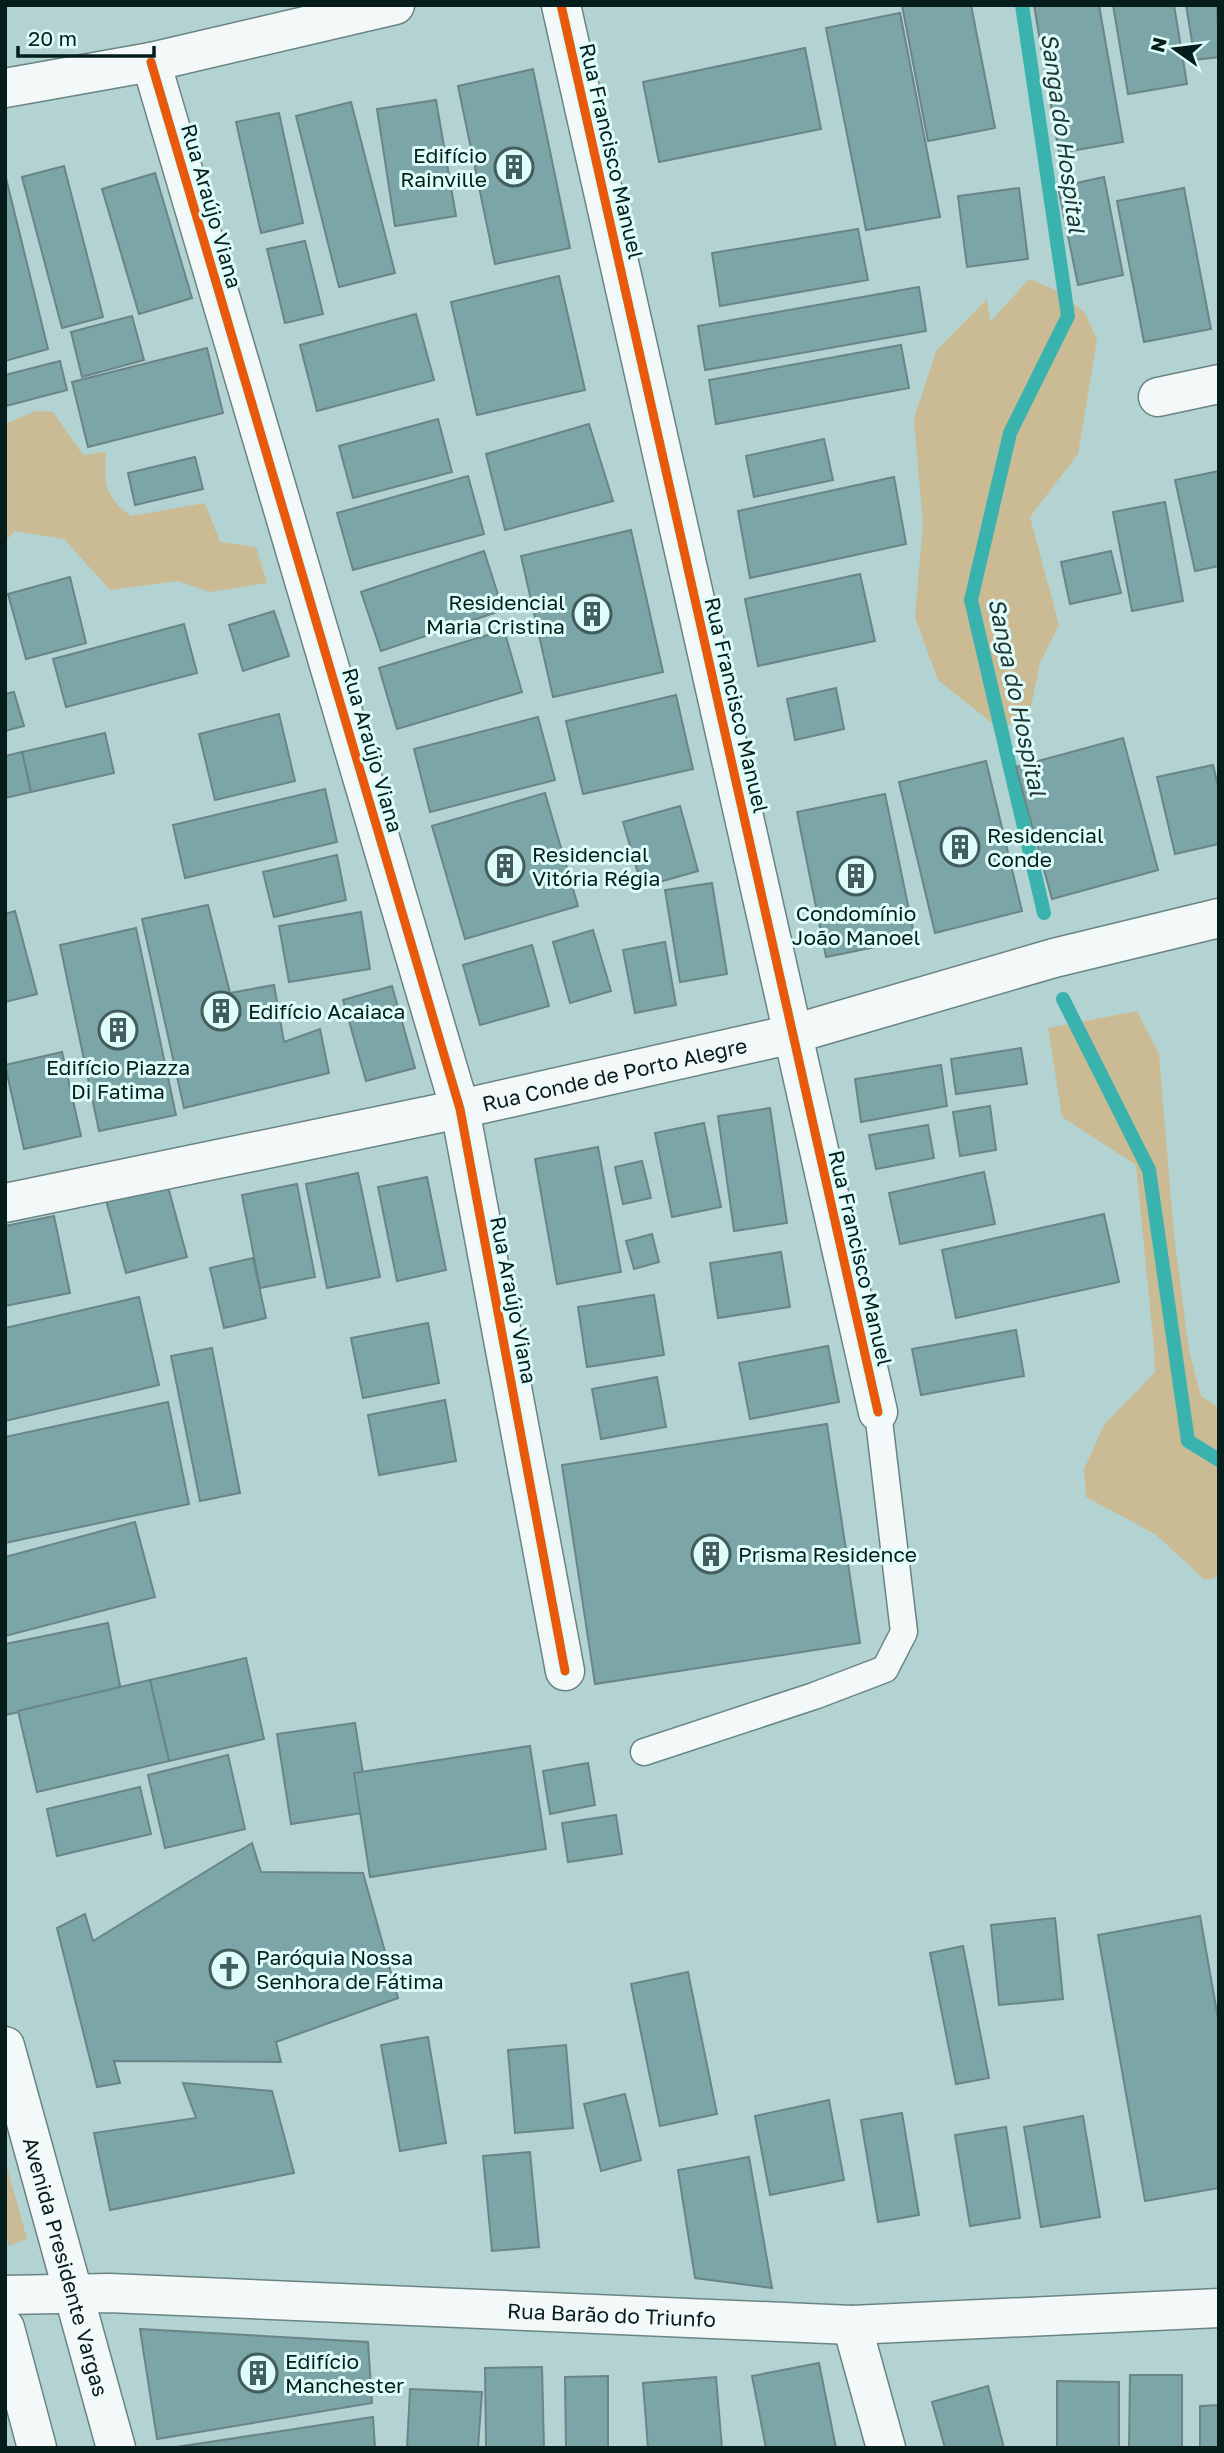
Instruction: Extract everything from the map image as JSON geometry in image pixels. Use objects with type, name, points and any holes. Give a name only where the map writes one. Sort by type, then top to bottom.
[{"type":"street","points":[[5,88],[151,62],[395,5]]},
{"type":"street","name":"Rua Francisco Manuel","points":[[561,5],[878,1412]]},
{"type":"street","name":"Rua Araújo Viana","points":[[151,62],[460,1109],[565,1671]]},
{"type":"street","points":[[1158,397],[1219,384]]},
{"type":"street","name":"Rua Conde de Porto Alegre","points":[[5,1203],[460,1109],[793,1034],[1054,958],[1219,918]]},
{"type":"street","name":"Avenida Presidente Vargas","points":[[5,2046],[116,2448]]},
{"type":"street","name":"Rua Barão do Triunfo","points":[[5,2295],[75,2292],[852,2325],[1219,2308]]},
{"type":"street","points":[[852,2325],[886,2448]]},
{"type":"street","points":[[5,2328],[37,2448]]},
{"type":"lane","points":[[644,1752],[814,1696],[886,1669],[904,1632],[878,1412]]},
{"type":"shaded area","points":[[1029,279],[1058,291],[1085,313],[1097,340],[1078,454],[1030,517],[1059,625],[1040,663],[1030,711],[1001,730],[938,680],[915,617],[923,524],[914,419],[936,351],[987,299],[990,322]]},
{"type":"shaded area","points":[[35,411],[53,412],[83,455],[106,452],[106,481],[111,496],[131,516],[205,503],[220,542],[256,547],[267,583],[210,592],[178,581],[110,590],[64,539],[14,531],[5,542],[5,424]]},
{"type":"shaded area","points":[[1137,1011],[1159,1054],[1174,1235],[1189,1350],[1201,1396],[1219,1408],[1219,1577],[1205,1580],[1155,1534],[1086,1497],[1084,1469],[1104,1425],[1155,1372],[1154,1348],[1136,1165],[1062,1117],[1048,1028]]},
{"type":"shaded area","points":[[5,2160],[27,2239],[9,2246],[5,2231]]},
{"type":"building","points":[[902,5],[971,5],[995,128],[928,141]]},
{"type":"building","points":[[1034,5],[1099,5],[1123,142],[1059,153]]},
{"type":"building","points":[[1113,5],[1174,5],[1187,84],[1128,94]]},
{"type":"building","points":[[1186,5],[1217,5],[1219,57],[1195,60]]},
{"type":"building","points":[[900,13],[940,217],[866,230],[826,28]]},
{"type":"building","points":[[805,48],[821,129],[659,162],[643,82]]},
{"type":"building","name":"Edifício Rainville","points":[[533,69],[570,248],[495,264],[458,86]]},
{"type":"building","points":[[436,100],[456,216],[395,226],[377,109]]},
{"type":"building","points":[[351,102],[395,273],[339,287],[296,116]]},
{"type":"building","points":[[279,113],[303,223],[261,233],[236,122]]},
{"type":"building","points":[[64,166],[103,317],[62,328],[22,177]]},
{"type":"building","points":[[155,173],[192,298],[139,314],[102,189]]},
{"type":"building","points":[[5,174],[48,349],[5,361]]},
{"type":"building","points":[[1104,177],[1123,275],[1078,285],[1058,187]]},
{"type":"building","points":[[1019,188],[1028,259],[967,267],[958,196]]},
{"type":"building","points":[[1184,188],[1211,329],[1144,342],[1117,201]]},
{"type":"building","points":[[858,229],[868,280],[720,306],[712,253]]},
{"type":"building","points":[[305,241],[323,314],[285,323],[267,249]]},
{"type":"building","points":[[559,276],[585,390],[477,415],[451,302]]},
{"type":"building","points":[[919,287],[926,331],[705,370],[698,326]]},
{"type":"building","points":[[416,314],[434,380],[317,411],[300,345]]},
{"type":"building","points":[[132,316],[144,360],[82,377],[71,332]]},
{"type":"building","points":[[901,345],[909,388],[716,424],[709,380]]},
{"type":"building","points":[[207,348],[223,413],[88,447],[72,382]]},
{"type":"building","points":[[60,361],[67,390],[6,406],[5,375]]},
{"type":"building","points":[[438,419],[452,472],[353,498],[339,446]]},
{"type":"building","points":[[589,424],[613,501],[505,530],[486,454]]},
{"type":"building","points":[[824,439],[833,480],[754,497],[746,456]]},
{"type":"building","points":[[195,457],[203,489],[135,505],[128,473]]},
{"type":"building","points":[[1219,471],[1219,566],[1195,571],[1175,480]]},
{"type":"building","points":[[468,476],[484,534],[353,570],[337,513]]},
{"type":"building","points":[[894,477],[906,544],[750,578],[738,511]]},
{"type":"building","points":[[1165,502],[1183,601],[1132,611],[1113,512]]},
{"type":"building","name":"Residencial Maria Cristina","points":[[631,530],[663,672],[553,697],[521,556]]},
{"type":"building","points":[[484,551],[503,610],[381,651],[361,592]]},
{"type":"building","points":[[1111,551],[1121,593],[1070,604],[1061,562]]},
{"type":"building","points":[[860,574],[875,641],[758,666],[745,599]]},
{"type":"building","points":[[70,577],[86,643],[26,659],[8,594]]},
{"type":"building","points":[[274,611],[289,656],[243,671],[229,625]]},
{"type":"building","points":[[184,624],[197,673],[66,707],[53,659]]},
{"type":"building","points":[[504,630],[522,692],[397,729],[379,668]]},
{"type":"building","points":[[836,688],[844,729],[795,740],[787,699]]},
{"type":"building","points":[[14,692],[24,726],[5,731],[5,694]]},
{"type":"building","points":[[676,695],[693,769],[583,794],[566,721]]},
{"type":"building","points":[[279,714],[295,781],[215,800],[199,734]]},
{"type":"building","points":[[538,717],[555,780],[430,812],[414,749]]},
{"type":"building","points":[[105,733],[114,773],[31,792],[22,752]]},
{"type":"building","points":[[1123,738],[1158,870],[1052,899],[1016,767]]},
{"type":"building","points":[[22,752],[31,792],[5,798],[5,756]]},
{"type":"building","name":"Residencial Conde","points":[[986,761],[1022,911],[935,933],[899,782]]},
{"type":"building","points":[[1213,765],[1219,790],[1219,844],[1175,854],[1157,777]]},
{"type":"building","points":[[325,789],[337,842],[185,878],[173,825]]},
{"type":"building","name":"Residencial Vitória Régia","points":[[545,793],[578,906],[465,939],[432,826]]},
{"type":"building","name":"Condomínio João Manoel","points":[[885,794],[915,939],[826,957],[797,812]]},
{"type":"building","points":[[680,806],[698,871],[642,887],[623,822]]},
{"type":"building","points":[[337,855],[346,900],[274,917],[263,872]]},
{"type":"building","points":[[712,883],[727,974],[680,982],[665,890]]},
{"type":"building","name":"Edifício Acaiaca","points":[[208,905],[230,993],[274,985],[284,1042],[320,1029],[329,1073],[184,1108],[142,919]]},
{"type":"building","points":[[15,911],[37,994],[5,1002],[5,914]]},
{"type":"building","points":[[361,912],[370,969],[289,982],[279,926]]},
{"type":"building","name":"Edifício Piazza Di Fatima","points":[[136,928],[176,1115],[99,1131],[60,945]]},
{"type":"building","points":[[593,930],[611,991],[570,1003],[553,942]]},
{"type":"building","points":[[665,942],[676,1005],[635,1013],[623,950]]},
{"type":"building","points":[[532,945],[549,1006],[480,1025],[463,965]]},
{"type":"building","points":[[392,986],[415,1068],[366,1081],[343,1000]]},
{"type":"building","points":[[1021,1048],[1027,1084],[956,1094],[951,1059]]},
{"type":"building","points":[[62,1052],[81,1136],[24,1149],[5,1065]]},
{"type":"building","points":[[941,1065],[947,1106],[861,1122],[855,1079]]},
{"type":"building","points":[[990,1106],[996,1150],[960,1156],[953,1112]]},
{"type":"building","points":[[770,1108],[787,1223],[734,1231],[718,1116]]},
{"type":"building","points":[[704,1123],[721,1207],[672,1217],[655,1133]]},
{"type":"building","points":[[928,1125],[934,1158],[876,1169],[869,1135]]},
{"type":"building","points":[[598,1147],[621,1272],[557,1284],[535,1159]]},
{"type":"building","points":[[642,1161],[651,1198],[623,1204],[615,1167]]},
{"type":"building","points":[[984,1172],[995,1224],[900,1244],[889,1193]]},
{"type":"building","points":[[358,1173],[380,1277],[327,1288],[306,1184]]},
{"type":"building","points":[[427,1177],[446,1270],[397,1281],[378,1187]]},
{"type":"building","points":[[167,1183],[187,1257],[126,1273],[106,1200]]},
{"type":"building","points":[[297,1184],[315,1277],[260,1288],[242,1195]]},
{"type":"building","points":[[1104,1214],[1119,1282],[956,1318],[942,1250]]},
{"type":"building","points":[[54,1216],[70,1293],[5,1306],[5,1226]]},
{"type":"building","points":[[652,1234],[659,1262],[634,1269],[626,1241]]},
{"type":"building","points":[[781,1252],[790,1307],[718,1318],[710,1263]]},
{"type":"building","points":[[253,1258],[266,1318],[224,1328],[210,1268]]},
{"type":"building","points":[[654,1295],[664,1355],[587,1367],[578,1307]]},
{"type":"building","points":[[139,1297],[159,1385],[5,1421],[5,1328]]},
{"type":"building","points":[[428,1323],[439,1383],[363,1398],[351,1338]]},
{"type":"building","points":[[1016,1330],[1024,1376],[921,1395],[912,1349]]},
{"type":"building","points":[[828,1346],[839,1402],[750,1419],[739,1363]]},
{"type":"building","points":[[212,1348],[240,1493],[200,1501],[171,1356]]},
{"type":"building","points":[[657,1377],[666,1427],[601,1439],[592,1389]]},
{"type":"building","points":[[445,1400],[456,1461],[379,1475],[368,1415]]},
{"type":"building","points":[[168,1402],[189,1504],[5,1543],[5,1437]]},
{"type":"building","name":"Prisma Residence","points":[[827,1424],[860,1643],[595,1684],[562,1465]]},
{"type":"building","points":[[135,1522],[155,1597],[5,1636],[5,1557]]},
{"type":"building","points":[[108,1623],[121,1691],[5,1715],[5,1644]]},
{"type":"building","points":[[246,1658],[264,1739],[169,1761],[150,1680]]},
{"type":"building","points":[[150,1680],[169,1761],[37,1792],[18,1711]]},
{"type":"building","points":[[355,1723],[369,1812],[291,1824],[277,1734]]},
{"type":"building","points":[[530,1746],[546,1849],[370,1877],[354,1773]]},
{"type":"building","points":[[228,1755],[245,1829],[165,1848],[148,1775]]},
{"type":"building","points":[[588,1763],[595,1805],[550,1814],[543,1771]]},
{"type":"building","points":[[140,1787],[151,1834],[57,1856],[47,1809]]},
{"type":"building","points":[[616,1815],[622,1854],[568,1862],[562,1823]]},
{"type":"building","name":"Paróquia Nossa Senhora de Fátima","points":[[252,1843],[261,1872],[363,1873],[398,1998],[276,2042],[281,2062],[114,2061],[120,2083],[97,2087],[57,1928],[85,1914],[93,1941]]},
{"type":"building","points":[[1200,1916],[1219,2024],[1219,2188],[1145,2201],[1098,1935]]},
{"type":"building","points":[[1055,1918],[1063,1999],[999,2005],[991,1925]]},
{"type":"building","points":[[963,1946],[989,2078],[956,2084],[930,1953]]},
{"type":"building","points":[[688,1972],[717,2114],[660,2126],[631,1984]]},
{"type":"building","points":[[428,2037],[446,2143],[400,2151],[381,2045]]},
{"type":"building","points":[[566,2045],[573,2128],[515,2133],[508,2050]]},
{"type":"building","points":[[183,2083],[272,2091],[294,2173],[110,2210],[94,2133],[196,2118]]},
{"type":"building","points":[[625,2094],[641,2160],[601,2171],[584,2104]]},
{"type":"building","points":[[829,2100],[844,2180],[770,2195],[755,2116]]},
{"type":"building","points":[[902,2113],[919,2215],[878,2222],[861,2120]]},
{"type":"building","points":[[1083,2116],[1100,2217],[1041,2227],[1024,2127]]},
{"type":"building","points":[[1006,2127],[1020,2218],[970,2226],[955,2135]]},
{"type":"building","points":[[530,2152],[539,2247],[492,2251],[483,2156]]},
{"type":"building","points":[[749,2157],[772,2288],[695,2278],[678,2170]]},
{"type":"building","name":"Edifício Manchester","points":[[140,2329],[368,2342],[372,2403],[157,2439]]},
{"type":"building","points":[[819,2363],[836,2448],[766,2448],[752,2376]]},
{"type":"building","points":[[542,2367],[544,2448],[486,2448],[485,2368]]},
{"type":"building","points":[[1130,2375],[1182,2375],[1182,2448],[1129,2448]]},
{"type":"building","points":[[608,2376],[608,2448],[566,2448],[565,2377]]},
{"type":"building","points":[[716,2377],[722,2448],[648,2448],[643,2383]]},
{"type":"building","points":[[1057,2381],[1119,2382],[1119,2448],[1057,2448]]},
{"type":"building","points":[[988,2386],[1004,2448],[945,2448],[932,2402]]},
{"type":"building","points":[[410,2389],[482,2392],[478,2448],[407,2448]]},
{"type":"building","points":[[1219,2405],[1219,2448],[1200,2448],[1200,2406]]},
{"type":"building","points":[[373,2417],[375,2448],[170,2448]]},
{"type":"waterway","name":"Sanga do Hospital","points":[[1022,5],[1068,316],[1010,433],[971,600],[1044,913]]},
{"type":"waterway","name":"Sanga do Hospital","points":[[1063,999],[1149,1170],[1188,1441],[1219,1460]]},
{"type":"cycle path","points":[[561,5],[878,1412]]},
{"type":"cycle path","points":[[151,62],[460,1109],[565,1671]]},
{"type":"place","name":"Edifício Rainville","points":[[514,167]]},
{"type":"place","name":"Residencial Maria Cristina","points":[[592,614]]},
{"type":"place","name":"Residencial Conde","points":[[960,847]]},
{"type":"place","name":"Residencial Vitória Régia","points":[[505,866]]},
{"type":"place","name":"Condomínio João Manoel","points":[[856,876]]},
{"type":"place","name":"Edifício Acaiaca","points":[[221,1011]]},
{"type":"place","name":"Edifício Piazza Di Fatima","points":[[118,1030]]},
{"type":"place","name":"Prisma Residence","points":[[711,1554]]},
{"type":"place","name":"Paróquia Nossa Senhora de Fátima","points":[[229,1969]]},
{"type":"place","name":"Edifício Manchester","points":[[258,2373]]}]
